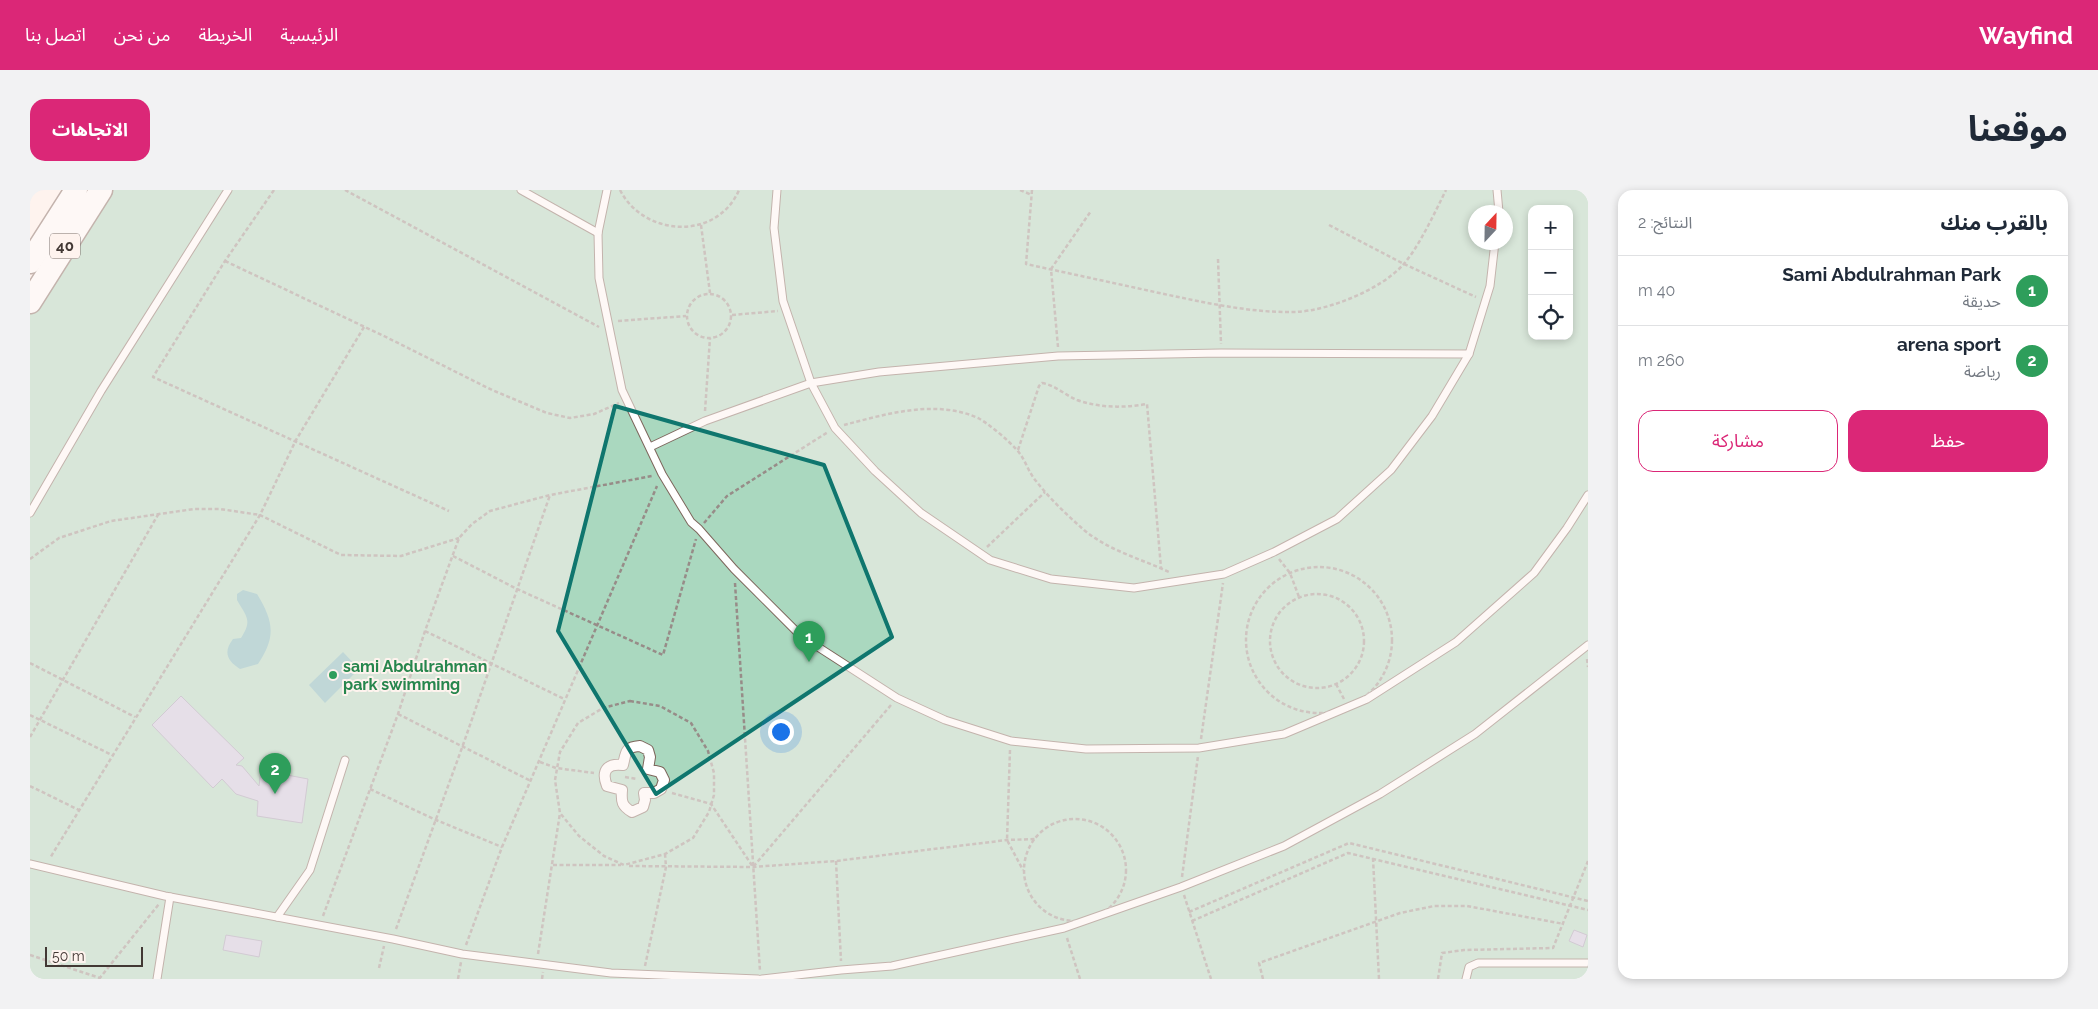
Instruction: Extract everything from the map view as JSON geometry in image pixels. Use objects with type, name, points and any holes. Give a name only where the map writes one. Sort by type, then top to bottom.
[{"type":"main road","name":"40","points":[[30,262],[76,190]]},
{"type":"main road","name":"40","points":[[30,302],[101,190]]},
{"type":"street","points":[[632,746],[640,746],[648,750],[650,757],[648,769],[660,772],[664,780],[661,790],[654,793],[644,793],[643,807],[632,812],[625,808],[621,801],[622,790],[607,786],[604,774],[605,771],[616,764],[623,765],[626,751],[632,746]]},
{"type":"lane","points":[[30,513],[101,391],[228,190]]},
{"type":"lane","points":[[522,190],[598,233]]},
{"type":"lane","points":[[607,190],[598,233],[598,278],[622,390],[662,474],[691,522],[699,528],[734,569],[801,636],[897,698],[945,720],[1010,741],[1086,749],[1199,748],[1284,734],[1367,699],[1456,642],[1534,573],[1567,528],[1588,495]]},
{"type":"lane","points":[[777,190],[774,228],[786,311],[811,383],[835,428],[875,471],[921,513],[990,560],[1051,579],[1134,588],[1224,574],[1274,552],[1337,519],[1391,470],[1432,416],[1469,354],[1484,300],[1490,286],[1494,250]]},
{"type":"lane","points":[[1496,190],[1498,205]]},
{"type":"lane","points":[[650,447],[704,421],[811,383],[879,372],[1058,356],[1221,353],[1469,354]]},
{"type":"lane","points":[[30,864],[168,896],[390,938],[462,954],[611,973],[760,979],[892,966],[1064,928],[1181,887],[1284,846],[1380,794],[1475,734],[1588,645]]},
{"type":"lane","points":[[278,917],[310,870],[345,760]]},
{"type":"lane","points":[[157,979],[168,896]]},
{"type":"lane","points":[[1466,979],[1469,967],[1478,963],[1588,963]]},
{"type":"path","points":[[274,190],[225,261],[153,377],[449,510]]},
{"type":"path","points":[[345,190],[609,332]]},
{"type":"path","points":[[620,190],[626,200],[641,215],[660,225],[680,228],[701,224],[721,214],[736,197],[739,190]]},
{"type":"path","points":[[1020,190],[1032,195]]},
{"type":"path","points":[[1032,190],[1026,264],[1220,306],[1296,312],[1336,303],[1377,286],[1404,264],[1430,223],[1446,190]]},
{"type":"path","points":[[1058,356],[1052,270],[1091,211]]},
{"type":"path","points":[[701,224],[710,293]]},
{"type":"path","points":[[1329,225],[1404,264],[1484,300]]},
{"type":"path","points":[[1218,259],[1221,353]]},
{"type":"path","points":[[225,261],[492,390],[547,413],[570,418],[594,414],[627,400]]},
{"type":"path","points":[[710,293],[723,298],[730,308],[732,315],[731,322],[723,333],[710,338],[697,334],[688,324],[686,316],[696,297],[710,293]]},
{"type":"path","points":[[732,315],[786,311]]},
{"type":"path","points":[[606,322],[686,316]]},
{"type":"path","points":[[44,867],[260,515],[296,440],[364,327]]},
{"type":"path","points":[[704,421],[710,338]]},
{"type":"path","points":[[1018,450],[1039,386],[1042,383],[1092,404],[1113,407],[1147,404],[1162,569]]},
{"type":"path","points":[[453,556],[517,589],[663,655],[699,528],[727,496],[752,478],[835,428],[875,417],[915,410],[952,411],[979,419],[1018,450],[1028,470],[1045,492],[1086,531],[1111,546],[1162,569],[1190,578]]},
{"type":"path","points":[[320,925],[398,714],[425,631],[459,538],[472,524],[490,511],[550,495],[662,474]]},
{"type":"path","points":[[458,979],[462,954],[502,847],[662,474]]},
{"type":"path","points":[[980,553],[1045,492]]},
{"type":"path","points":[[379,968],[436,820],[550,495]]},
{"type":"path","points":[[30,559],[59,538],[111,522],[194,509],[220,509],[260,515],[341,555],[401,556],[459,538]]},
{"type":"path","points":[[30,737],[64,681],[159,513]]},
{"type":"path","points":[[1274,552],[1290,573],[1299,598]]},
{"type":"path","points":[[1320,568],[1350,575],[1374,593],[1389,619],[1392,634],[1388,664],[1372,690],[1361,700],[1348,707],[1334,712],[1320,713],[1292,708],[1268,692],[1252,669],[1246,641],[1251,613],[1267,589],[1290,573],[1320,568]]},
{"type":"path","points":[[734,569],[760,979]]},
{"type":"path","points":[[1211,979],[1181,887],[1224,574]]},
{"type":"path","points":[[1320,594],[1340,599],[1352,609],[1360,622],[1364,643],[1361,658],[1353,671],[1336,684],[1318,688],[1300,684],[1284,674],[1274,659],[1270,641],[1274,623],[1284,608],[1299,598],[1320,594]]},
{"type":"path","points":[[425,631],[564,699]]},
{"type":"path","points":[[30,664],[136,717]]},
{"type":"path","points":[[1336,684],[1348,707]]},
{"type":"path","points":[[753,867],[897,698]]},
{"type":"path","points":[[536,962],[560,813],[555,780],[556,768],[560,752],[578,723],[603,708],[630,701],[660,706],[691,723],[708,751],[714,773],[714,795],[709,812],[693,838],[665,854],[624,865],[604,856],[579,836],[560,813]]},
{"type":"path","points":[[398,714],[463,745],[531,781]]},
{"type":"path","points":[[30,715],[112,755]]},
{"type":"path","points":[[1010,741],[1007,840],[1024,872],[1028,889],[1037,904],[1064,928],[1080,979]]},
{"type":"path","points":[[540,762],[556,768],[604,774]]},
{"type":"path","points":[[30,786],[78,810]]},
{"type":"path","points":[[370,789],[436,820],[502,847]]},
{"type":"path","points":[[661,790],[711,804],[753,867]]},
{"type":"path","points":[[1024,872],[1026,854],[1035,839],[1047,828],[1063,821],[1080,820],[1097,824],[1111,834],[1121,848],[1126,865],[1125,882],[1118,898],[1107,911],[1091,919],[1078,921],[1064,920],[1051,915]]},
{"type":"path","points":[[553,865],[753,867],[836,861],[1007,840],[1035,839]]},
{"type":"path","points":[[1189,912],[1348,844],[1588,901]]},
{"type":"path","points":[[1192,921],[1348,853],[1588,910]]},
{"type":"path","points":[[644,973],[666,867],[665,854]]},
{"type":"path","points":[[1373,858],[1379,979]]},
{"type":"path","points":[[836,861],[841,970]]},
{"type":"path","points":[[1438,979],[1442,952],[1553,948],[1588,861]]},
{"type":"path","points":[[30,955],[99,978],[168,896]]},
{"type":"path","points":[[1263,979],[1260,963],[1400,913],[1424,908],[1466,906],[1564,924]]},
{"type":"highlighted area","points":[[615,406],[824,465],[892,637],[656,794],[558,631]]},
{"type":"green space","points":[[111,190],[1588,190],[1588,979],[30,979],[30,310]]},
{"type":"water","points":[[243,590],[257,594],[267,613],[271,629],[268,646],[258,664],[240,669],[232,663],[227,652],[233,639],[241,638],[247,627],[247,618],[237,600],[237,594]]},
{"type":"water","points":[[343,652],[359,669],[325,703],[309,685]]},
{"type":"building","points":[[181,696],[244,758],[236,765],[242,766],[259,786],[261,770],[308,779],[302,823],[257,816],[258,801],[236,794],[222,779],[213,788],[152,725]]},
{"type":"building","points":[[1574,930],[1587,935],[1583,947],[1569,941]]},
{"type":"building","points":[[226,935],[262,941],[259,957],[223,950]]},
{"type":"place","name":"Sami Abdulrahman Park","points":[[809,662]]},
{"type":"place","name":"sami Abdulrahman park swimming","points":[[333,675]]},
{"type":"place","name":"arena sport","points":[[275,794]]}]
